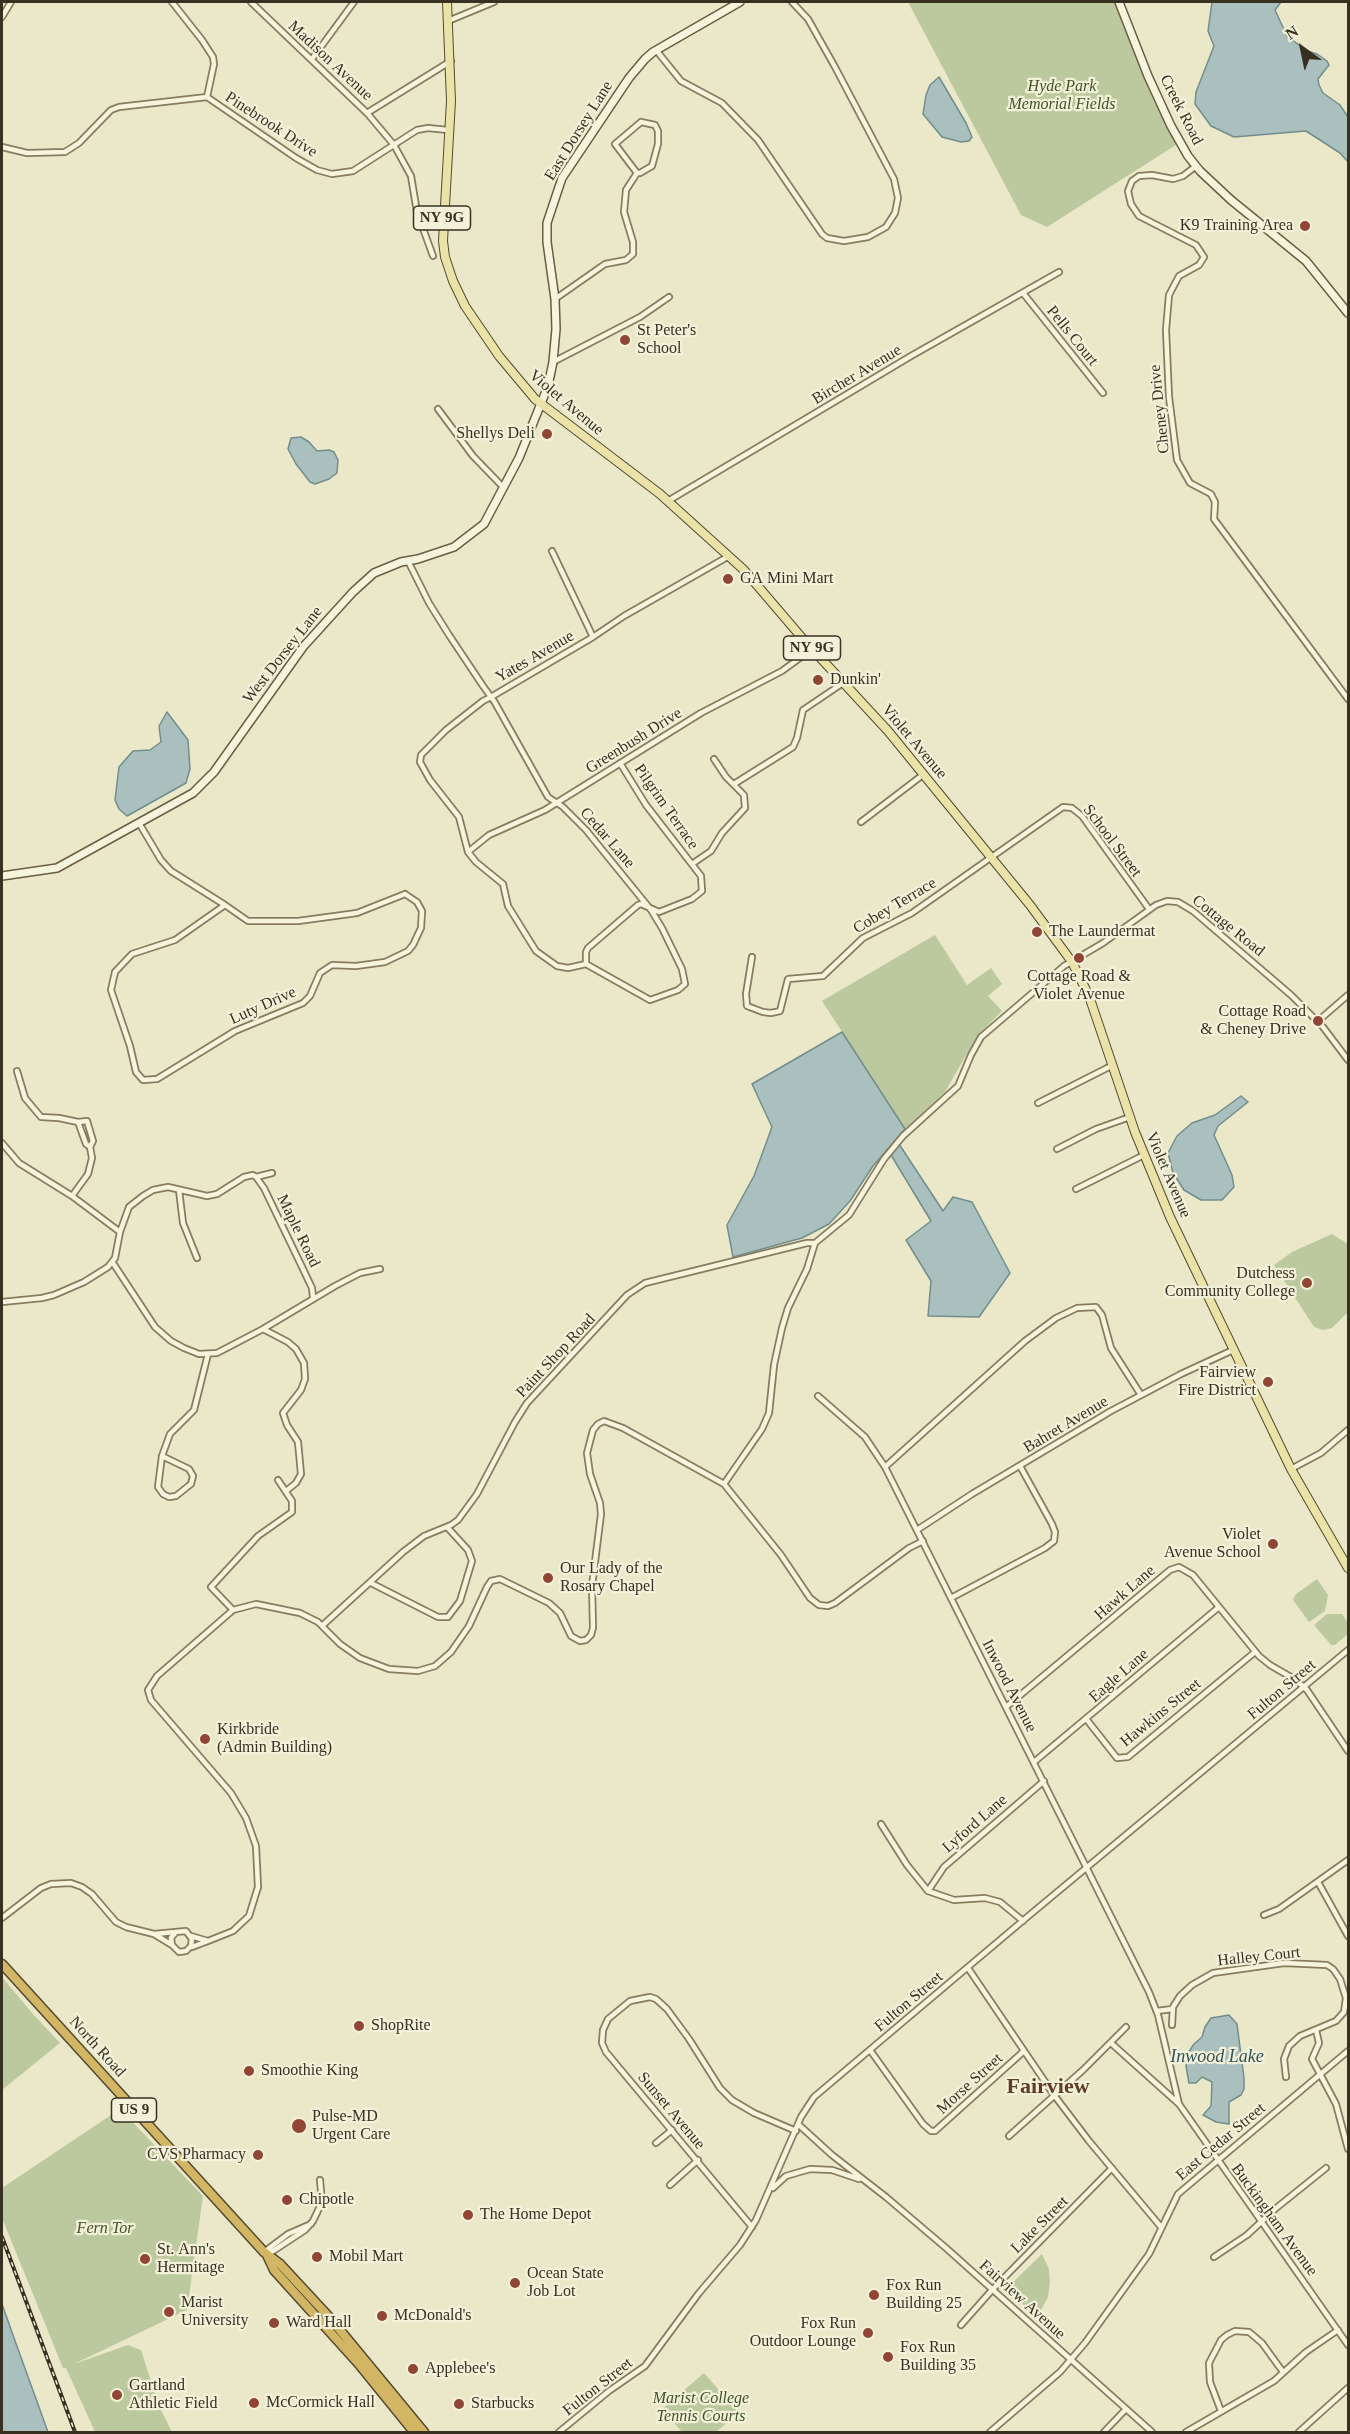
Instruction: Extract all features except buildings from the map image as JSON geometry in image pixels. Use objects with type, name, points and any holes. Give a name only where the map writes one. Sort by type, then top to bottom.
[{"type":"highway","name":"North Road","points":[[2,1964],[266,2254],[280,2264],[348,2338],[424,2433]]},
{"type":"highway","name":"North Road","points":[[266,2254],[274,2270],[347,2350],[414,2433]]},
{"type":"main road","name":"Violet Avenue","points":[[447,2],[451,61],[442,223],[445,257],[465,306],[522,386],[668,501],[744,570],[924,774],[1048,928],[1072,962],[1089,996],[1143,1155],[1170,1217],[1291,1469],[1348,1568]]},
{"type":"street","points":[[2,17],[11,2]]},
{"type":"street","points":[[172,2],[213,57],[207,97]]},
{"type":"street","name":"Madison Avenue","points":[[250,2],[257,4],[367,113],[394,145],[411,176],[417,212],[433,256]]},
{"type":"street","points":[[312,59],[354,2]]},
{"type":"street","points":[[448,21],[494,2]]},
{"type":"street","name":"East Dorsey Lane","points":[[541,403],[553,362],[555,299],[547,232],[552,203],[562,178],[637,67],[656,50],[740,2]]},
{"type":"street","points":[[656,50],[681,81],[722,103],[758,140],[822,234],[833,240],[843,241],[868,237],[886,226],[895,213],[898,198],[894,179],[813,29],[792,2]]},
{"type":"street","name":"Creek Road","points":[[1119,2],[1171,126],[1196,166],[1231,200],[1306,261],[1348,313]]},
{"type":"street","name":"Madison Avenue","points":[[367,113],[451,61]]},
{"type":"street","name":"Pinebrook Drive","points":[[2,147],[27,153],[65,152],[79,143],[111,110],[119,107],[207,97],[296,158],[325,172],[340,174],[353,171],[417,130],[428,128],[448,130]]},
{"type":"street","points":[[555,299],[605,264],[626,260],[633,254],[633,242],[624,212],[626,190],[637,173],[645,172],[655,159],[658,131],[655,124],[641,122],[615,144],[637,173]]},
{"type":"street","name":"Cheney Drive","points":[[1196,166],[1187,174],[1173,179],[1152,176],[1137,177],[1130,184],[1128,191],[1131,204],[1139,216],[1196,245],[1204,257],[1199,265],[1179,276],[1169,295],[1166,330],[1168,386],[1178,460],[1187,480],[1211,494],[1215,502],[1214,519],[1348,699]]},
{"type":"street","name":"Bircher Avenue","points":[[668,501],[1059,272]]},
{"type":"street","name":"Pells Court","points":[[1023,293],[1103,393]]},
{"type":"street","points":[[553,362],[640,317],[669,297]]},
{"type":"street","name":"West Dorsey Lane","points":[[2,876],[57,868],[177,803],[201,787],[303,647],[335,610],[374,573],[454,547],[478,530],[492,513],[519,458],[541,403]]},
{"type":"street","points":[[438,409],[473,456],[504,488]]},
{"type":"street","points":[[552,551],[593,637]]},
{"type":"street","name":"Yates Avenue","points":[[408,561],[449,635],[491,697],[729,556]]},
{"type":"street","name":"Greenbush Drive","points":[[468,852],[489,835],[557,803],[701,713],[782,671],[812,649]]},
{"type":"street","points":[[734,784],[793,747],[803,710],[843,682]]},
{"type":"street","points":[[491,697],[446,730],[426,749],[420,762],[459,817],[468,852],[476,862],[503,884],[508,906],[536,951],[557,966],[568,968],[586,964],[588,948],[638,905],[641,904],[651,910]]},
{"type":"street","name":"Cedar Lane","points":[[491,697],[548,797],[586,830],[651,910],[674,951],[684,975],[683,987],[655,1000],[645,999],[586,964]]},
{"type":"street","points":[[692,864],[711,851],[722,833],[743,813],[746,799],[726,777],[714,759]]},
{"type":"street","name":"Pilgrim Terrace","points":[[620,763],[646,805],[692,864],[703,882],[702,891],[698,896],[659,912],[651,910]]},
{"type":"street","points":[[861,822],[924,774]]},
{"type":"street","name":"School Street","points":[[991,858],[1058,809],[1072,808],[1082,816],[1149,909]]},
{"type":"street","name":"Luty Drive","points":[[139,823],[161,860],[171,871],[225,905],[248,921],[298,921],[357,913],[405,894],[417,902],[422,911],[422,919],[413,945],[408,951],[385,962],[356,966],[332,965],[324,969],[307,1000],[235,1031],[156,1079],[143,1080],[134,1068],[130,1046],[112,994],[112,979],[115,972],[132,954],[175,940],[225,905]]},
{"type":"street","name":"Cobey Terrace","points":[[752,957],[746,994],[747,1006],[763,1012],[776,1013],[782,1009],[788,979],[824,976],[863,938],[912,913],[991,858]]},
{"type":"street","name":"Cottage Road","points":[[815,1243],[849,1215],[884,1159],[903,1136],[958,1086],[981,1038],[1058,969],[1103,943],[1149,909],[1167,901],[1185,905],[1284,988],[1318,1022],[1348,1060]]},
{"type":"street","points":[[1318,1022],[1348,994]]},
{"type":"street","points":[[1038,1103],[1113,1065]]},
{"type":"street","points":[[17,1071],[25,1098],[41,1117],[87,1121],[93,1141],[90,1147],[92,1158],[88,1174],[72,1196]]},
{"type":"street","points":[[1058,1149],[1096,1129],[1130,1117]]},
{"type":"street","points":[[78,1122],[86,1144],[90,1147]]},
{"type":"street","points":[[2,1143],[19,1163],[72,1196],[120,1232]]},
{"type":"street","points":[[1077,1189],[1143,1155]]},
{"type":"street","points":[[2,1302],[54,1295],[84,1282],[113,1263],[129,1207],[142,1196],[160,1188],[207,1196],[217,1194],[244,1177],[272,1173]]},
{"type":"street","name":"Maple Road","points":[[256,1177],[264,1188],[303,1269],[312,1288],[313,1297]]},
{"type":"street","points":[[179,1190],[183,1223],[197,1258]]},
{"type":"street","name":"Paint Shop Road","points":[[323,1625],[419,1540],[458,1520],[473,1500],[527,1403],[627,1295],[645,1283],[807,1243],[815,1243]]},
{"type":"street","points":[[724,1484],[762,1429],[769,1413],[774,1365],[782,1328],[788,1308],[807,1269],[815,1243]]},
{"type":"street","points":[[113,1263],[148,1318],[163,1335],[184,1348],[208,1354],[236,1344],[298,1310],[313,1297],[360,1273],[380,1269]]},
{"type":"street","points":[[885,1467],[1025,1341],[1056,1318],[1077,1308],[1091,1306],[1097,1308],[1104,1321],[1111,1348],[1140,1395]]},
{"type":"street","points":[[263,1329],[288,1342],[296,1349],[304,1363],[306,1374],[301,1390],[283,1413],[287,1425],[298,1442],[301,1474],[296,1483],[286,1491]]},
{"type":"street","name":"Bahret Avenue","points":[[917,1530],[1140,1395],[1233,1350]]},
{"type":"street","points":[[162,1456],[182,1465],[193,1476],[191,1484],[176,1496],[169,1497],[163,1494],[158,1487],[162,1456],[170,1434],[194,1410],[208,1354]]},
{"type":"street","name":"Inwood Avenue","points":[[818,1396],[865,1437],[885,1467],[1088,1868],[1154,2004]]},
{"type":"street","points":[[154,1934],[179,1952],[233,1931],[249,1916],[258,1887],[256,1846],[246,1818],[231,1793],[152,1700],[148,1690],[157,1676],[233,1611],[251,1604],[300,1613],[323,1625],[345,1648],[366,1661],[397,1671],[424,1670],[439,1663],[451,1652],[469,1626],[491,1581],[500,1579],[553,1606],[560,1613],[571,1636],[583,1641],[589,1638],[592,1632],[593,1578],[601,1514],[588,1460],[589,1440],[595,1426],[604,1421],[614,1424],[724,1484],[745,1508],[816,1604],[822,1606],[835,1603],[909,1548],[923,1541]]},
{"type":"street","points":[[1291,1469],[1321,1453],[1348,1430]]},
{"type":"street","points":[[951,1598],[1054,1541],[1055,1532],[1052,1524],[1020,1466]]},
{"type":"street","points":[[233,1611],[212,1587],[258,1536],[291,1513],[293,1505],[278,1480]]},
{"type":"street","points":[[371,1583],[438,1617],[448,1617],[460,1601],[472,1561],[467,1548],[447,1527]]},
{"type":"street","name":"Hawk Lane","points":[[1006,1707],[1175,1567],[1183,1568],[1193,1575],[1255,1652],[1270,1665],[1304,1687]]},
{"type":"street","name":"Eagle Lane","points":[[1034,1762],[1219,1607]]},
{"type":"street","name":"Fulton Street","points":[[559,2433],[609,2391],[649,2362],[693,2301],[752,2227],[768,2196],[798,2124],[814,2097],[1348,1650]]},
{"type":"street","name":"Hawkins Street","points":[[1087,1719],[1118,1758],[1128,1757],[1255,1652]]},
{"type":"street","points":[[1304,1687],[1348,1751]]},
{"type":"street","name":"Lyford Lane","points":[[928,1891],[944,1867],[1044,1781]]},
{"type":"street","points":[[881,1824],[907,1865],[928,1891],[954,1900],[985,1898],[1000,1902],[1023,1921]]},
{"type":"street","points":[[1264,1915],[1279,1909],[1348,1860]]},
{"type":"street","points":[[2,1918],[41,1888],[60,1882],[71,1883],[92,1893],[117,1922],[154,1934],[186,1931],[191,1936],[208,1941]]},
{"type":"street","points":[[1318,1882],[1348,1936]]},
{"type":"street","points":[[172,1945],[171,1938],[176,1932]]},
{"type":"street","points":[[189,1949],[192,1942],[191,1936]]},
{"type":"street","name":"Halley Court","points":[[1172,2009],[1180,1996],[1192,1985],[1219,1971],[1284,1963],[1327,1965],[1340,1979],[1347,2003],[1341,2018],[1316,2030]]},
{"type":"street","points":[[968,1968],[1054,2095],[1161,2227]]},
{"type":"street","name":"Sunset Avenue","points":[[752,2227],[606,2052],[602,2043],[603,2030],[608,2019],[622,2006],[639,1998],[656,1999],[667,2009],[720,2088],[732,2100],[754,2113],[796,2131]]},
{"type":"street","name":"Buckingham Avenue","points":[[1154,2004],[1179,2104],[1348,2345]]},
{"type":"street","points":[[1157,2011],[1172,2009],[1172,2025]]},
{"type":"street","points":[[1009,2136],[1111,2043],[1125,2027]]},
{"type":"street","points":[[1286,2077],[1284,2059],[1289,2046],[1300,2036],[1316,2030],[1319,2043],[1311,2059],[1336,2104],[1348,2149]]},
{"type":"street","points":[[1111,2043],[1179,2104]]},
{"type":"street","name":"Morse Street","points":[[870,2050],[923,2124],[931,2131],[935,2131],[1023,2051]]},
{"type":"street","name":"East Cedar Street","points":[[990,2433],[1071,2360],[1149,2254],[1178,2194],[1348,2051]]},
{"type":"street","name":"Fairview Avenue","points":[[798,2124],[842,2163],[874,2187],[1152,2433]]},
{"type":"street","points":[[656,2143],[672,2130]]},
{"type":"street","points":[[670,2185],[698,2160]]},
{"type":"street","name":"Lake Street","points":[[961,2325],[992,2290],[1112,2168]]},
{"type":"street","points":[[1214,2257],[1247,2235],[1326,2168]]},
{"type":"street","name":"Fairview Avenue","points":[[768,2196],[782,2179],[810,2169],[839,2172],[874,2187]]},
{"type":"street","points":[[266,2254],[311,2224],[322,2202],[320,2180]]},
{"type":"street","points":[[1186,2433],[1274,2381],[1306,2352],[1338,2330]]},
{"type":"street","points":[[1221,2411],[1210,2382],[1209,2362],[1221,2340],[1227,2335],[1235,2331],[1249,2332],[1262,2343],[1283,2372]]},
{"type":"street","points":[[1299,2433],[1348,2388]]},
{"type":"street","points":[[1104,2433],[1126,2409]]},
{"type":"green space","name":"Hyde Park Memorial Fields","points":[[908,2],[1123,2],[1179,143],[1047,227],[1021,215]]},
{"type":"green space","points":[[935,935],[967,985],[991,968],[1002,984],[988,996],[1002,1011],[977,1036],[945,1092],[905,1129],[822,1001]]},
{"type":"green space","points":[[1332,1234],[1348,1244],[1348,1312],[1332,1328],[1323,1330],[1314,1327],[1274,1265],[1292,1252]]},
{"type":"green space","points":[[1317,1579],[1328,1595],[1325,1611],[1309,1622],[1293,1600],[1296,1594]]},
{"type":"green space","points":[[1327,1614],[1342,1614],[1348,1623],[1348,1634],[1335,1645],[1331,1645],[1314,1625]]},
{"type":"green space","points":[[2,1977],[60,2043],[2,2090]]},
{"type":"green space","name":"Fern Tor","points":[[120,2109],[203,2196],[187,2310],[74,2364],[128,2345],[141,2350],[159,2406],[172,2432],[95,2432],[66,2368],[63,2368],[2,2218],[2,2188]]},
{"type":"green space","points":[[1042,2254],[1049,2269],[1050,2282],[1048,2297],[1037,2318],[1009,2291],[1008,2287]]},
{"type":"green space","name":"Marist College Tennis Courts","points":[[704,2373],[739,2413],[716,2432],[682,2432],[662,2409]]},
{"type":"water","points":[[1212,2],[1281,2],[1275,10],[1287,36],[1307,51],[1317,54],[1329,65],[1318,79],[1319,85],[1323,93],[1340,105],[1348,117],[1348,162],[1340,153],[1306,131],[1234,137],[1211,126],[1195,104],[1196,92],[1214,46],[1208,31]]},
{"type":"water","points":[[939,77],[966,123],[972,137],[969,141],[961,142],[942,137],[923,114],[930,85]]},
{"type":"water","points":[[301,437],[317,451],[334,452],[338,460],[337,473],[315,484],[310,482],[288,449],[291,438]]},
{"type":"water","points":[[167,712],[188,740],[190,769],[186,783],[127,816],[119,809],[115,800],[119,767],[133,751],[150,750],[161,742],[159,726]]},
{"type":"water","points":[[842,1032],[905,1129],[873,1166],[850,1201],[829,1224],[802,1238],[733,1257],[727,1225],[754,1176],[772,1127],[752,1084]]},
{"type":"water","points":[[1241,1096],[1248,1102],[1218,1126],[1214,1135],[1232,1175],[1234,1187],[1222,1200],[1201,1200],[1184,1190],[1173,1173],[1168,1153],[1177,1136],[1192,1123],[1215,1115]]},
{"type":"water","points":[[899,1144],[943,1211],[953,1197],[972,1202],[1010,1273],[979,1317],[928,1316],[931,1281],[906,1240],[931,1221],[891,1155]]},
{"type":"water","name":"Inwood Lake","points":[[1229,2015],[1237,2024],[1244,2089],[1241,2095],[1229,2102],[1229,2124],[1216,2122],[1203,2115],[1211,2106],[1212,2082],[1202,2077],[1196,2083],[1189,2083],[1186,2066],[1188,2053],[1202,2037],[1211,2018]]},
{"type":"water","points":[[2,2304],[14,2338],[48,2432],[2,2432]]},
{"type":"railway","points":[[2,2237],[75,2432]]},
{"type":"place","name":"K9 Training Area","points":[[1305,226]]},
{"type":"place","name":"St Peter's School","points":[[625,340]]},
{"type":"place","name":"Shellys Deli","points":[[547,434]]},
{"type":"place","name":"GA Mini Mart","points":[[728,579]]},
{"type":"place","name":"Dunkin'","points":[[818,680]]},
{"type":"place","name":"The Laundermat","points":[[1037,932]]},
{"type":"place","name":"Cottage Road & Violet Avenue","points":[[1079,958]]},
{"type":"place","name":"Cottage Road & Cheney Drive","points":[[1318,1021]]},
{"type":"place","name":"Dutchess Community College","points":[[1307,1283]]},
{"type":"place","name":"Fairview Fire District","points":[[1268,1382]]},
{"type":"place","name":"Violet Avenue School","points":[[1273,1544]]},
{"type":"place","name":"Our Lady of the Rosary Chapel","points":[[548,1578]]},
{"type":"place","name":"Kirkbride (Admin Building)","points":[[205,1739]]},
{"type":"place","name":"ShopRite","points":[[359,2026]]},
{"type":"place","name":"Smoothie King","points":[[249,2071]]},
{"type":"place","name":"Pulse-MD Urgent Care","points":[[299,2126]]},
{"type":"place","name":"CVS Pharmacy","points":[[258,2155]]},
{"type":"place","name":"Chipotle","points":[[287,2200]]},
{"type":"place","name":"The Home Depot","points":[[468,2215]]},
{"type":"place","name":"Mobil Mart","points":[[317,2257]]},
{"type":"place","name":"St. Ann's Hermitage","points":[[145,2259]]},
{"type":"place","name":"Ocean State Job Lot","points":[[515,2283]]},
{"type":"place","name":"Fox Run Building 25","points":[[874,2295]]},
{"type":"place","name":"Marist University","points":[[169,2312]]},
{"type":"place","name":"McDonald's","points":[[382,2316]]},
{"type":"place","name":"Ward Hall","points":[[274,2323]]},
{"type":"place","name":"Fox Run Outdoor Lounge","points":[[868,2333]]},
{"type":"place","name":"Fox Run Building 35","points":[[888,2357]]},
{"type":"place","name":"Applebee's","points":[[413,2369]]},
{"type":"place","name":"Gartland Athletic Field","points":[[117,2395]]},
{"type":"place","name":"McCormick Hall","points":[[254,2403]]},
{"type":"place","name":"Starbucks","points":[[459,2404]]},
{"type":"district","name":"Fairview","points":[[1048,2087]]}]
